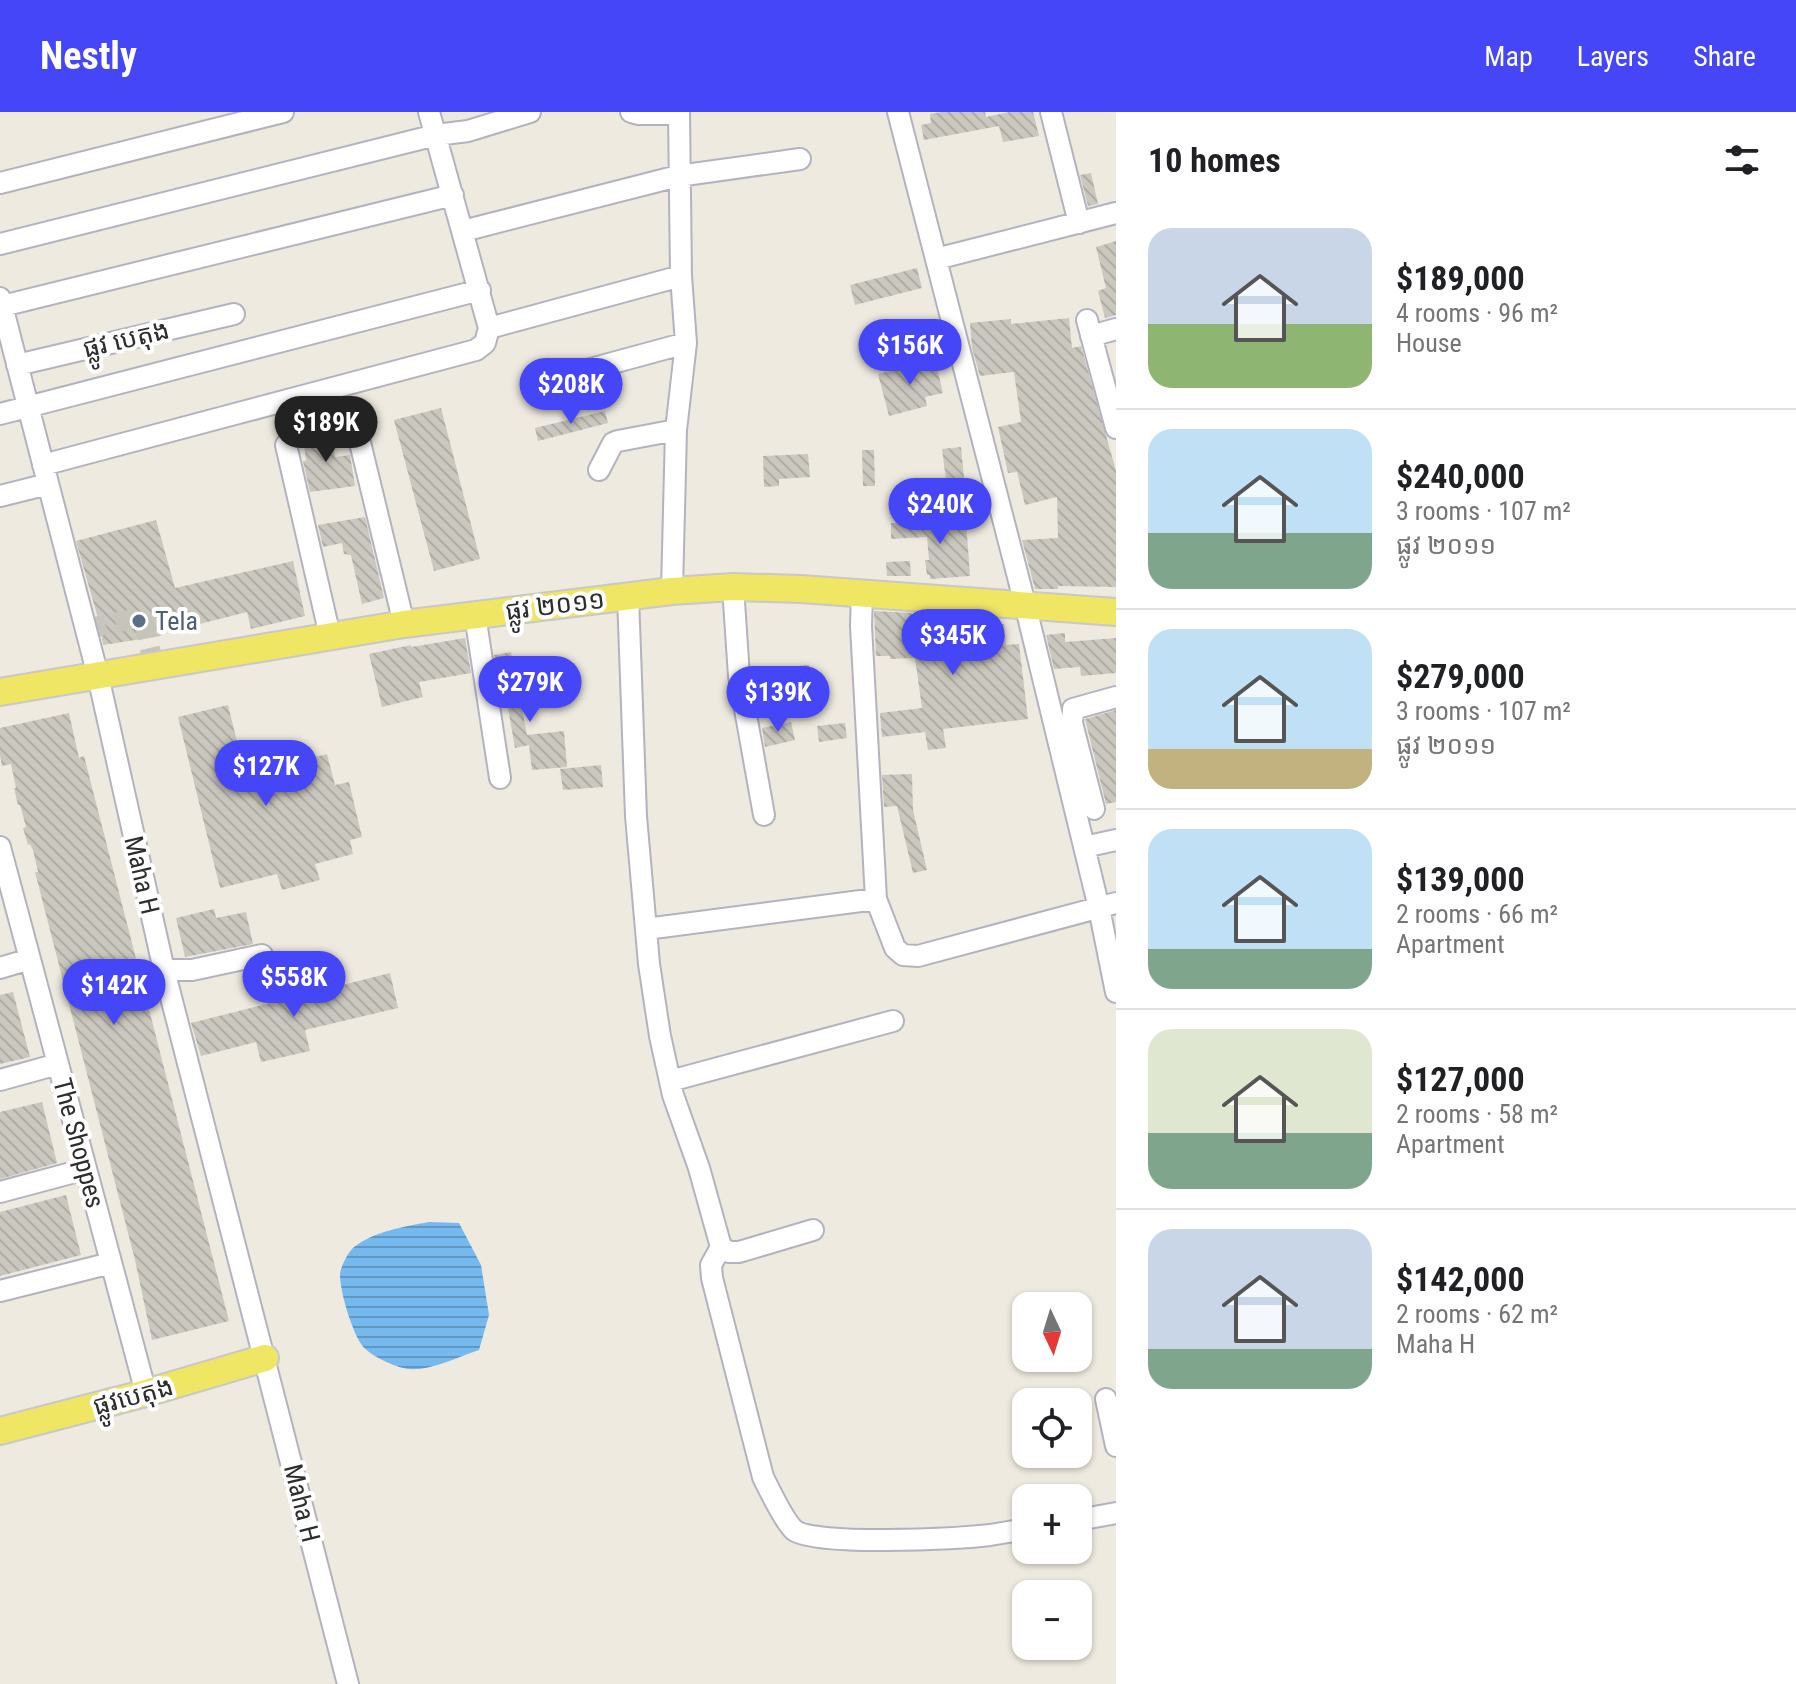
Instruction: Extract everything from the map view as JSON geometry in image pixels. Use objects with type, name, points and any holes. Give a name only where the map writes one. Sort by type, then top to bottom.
[{"type":"main road","name":"ផ្លូវ ២០១១","points":[[0,692],[404,624],[672,591],[733,587],[862,592],[1116,612]]},
{"type":"main road","name":"ផ្លូវបេតុង","points":[[0,1431],[265,1358]]},
{"type":"street","points":[[0,183],[283,112]]},
{"type":"street","points":[[0,496],[46,474],[476,350],[485,343],[489,328],[480,290],[429,112]]},
{"type":"street","points":[[0,244],[436,135],[468,131],[530,112]]},
{"type":"street","points":[[631,112],[679,113],[681,276],[686,343],[676,430],[672,591]]},
{"type":"street","points":[[898,112],[1025,604],[1084,847],[1108,906],[1116,992]]},
{"type":"street","points":[[1051,112],[1079,223]]},
{"type":"street","points":[[463,231],[678,176],[800,159]]},
{"type":"street","points":[[2,310],[453,195]]},
{"type":"street","points":[[936,259],[1116,213]]},
{"type":"street","points":[[489,328],[681,276]]},
{"type":"street","points":[[0,414],[480,290]]},
{"type":"street","name":"Maha H","points":[[2,310],[98,676],[164,970],[348,1684]]},
{"type":"street","name":"ផ្លូវ បេតុង","points":[[17,365],[234,314]]},
{"type":"street","points":[[1116,329],[1089,328],[1116,428]]},
{"type":"street","points":[[539,383],[686,343]]},
{"type":"street","points":[[356,426],[404,624]]},
{"type":"street","points":[[599,470],[613,443],[676,430]]},
{"type":"street","points":[[286,445],[330,636]]},
{"type":"street","points":[[733,587],[739,676],[764,815]]},
{"type":"street","points":[[862,592],[861,626],[876,899],[895,948],[903,955],[918,956],[1108,906]]},
{"type":"street","points":[[628,596],[636,816],[646,929],[654,997],[673,1095],[699,1168],[721,1247],[729,1252],[739,1252],[813,1230]]},
{"type":"street","points":[[475,615],[500,778]]},
{"type":"street","points":[[1094,809],[1072,723],[1073,709],[1116,697]]},
{"type":"street","points":[[1084,847],[1116,840]]},
{"type":"street","name":"The Shoppes","points":[[0,850],[146,1393]]},
{"type":"street","points":[[646,929],[876,899]]},
{"type":"street","points":[[164,970],[192,970],[262,955]]},
{"type":"street","points":[[0,968],[30,959]]},
{"type":"street","points":[[670,1081],[893,1021]]},
{"type":"street","points":[[0,1080],[58,1064]]},
{"type":"street","points":[[0,1192],[86,1169]]},
{"type":"street","points":[[721,1247],[711,1265],[712,1278],[759,1462],[775,1502],[794,1530],[811,1537],[866,1540],[957,1538],[1012,1531]]},
{"type":"street","points":[[0,1291],[111,1263]]},
{"type":"street","points":[[1106,1399],[1116,1446]]},
{"type":"street","points":[[1092,1517],[1116,1513]]},
{"type":"water","points":[[429,1222],[459,1223],[481,1265],[489,1315],[479,1350],[435,1366],[409,1369],[383,1360],[361,1344],[347,1310],[340,1274],[349,1252],[362,1242],[390,1230]]},
{"type":"building","points":[[985,112],[986,117],[1009,112],[1033,112],[1039,136],[1003,142],[999,126],[924,140],[921,125],[931,123],[930,114]]},
{"type":"building","points":[[1091,173],[1098,204],[1088,206],[1080,175]]},
{"type":"building","points":[[1116,241],[1116,315],[1105,318],[1098,291],[1106,288],[1096,247]]},
{"type":"building","points":[[917,268],[922,288],[855,305],[850,285]]},
{"type":"building","points":[[1069,318],[1072,348],[1081,346],[1116,471],[1116,587],[1058,586],[1058,589],[1035,589],[1022,540],[1058,538],[1057,497],[1025,505],[1017,472],[1008,473],[998,427],[1021,422],[1014,372],[980,376],[972,348],[970,323],[1011,319],[1011,324]]},
{"type":"building","points":[[935,360],[943,393],[925,397],[927,406],[889,416],[878,374]]},
{"type":"building","points":[[441,408],[480,559],[434,571],[394,420]]},
{"type":"building","points":[[605,411],[608,423],[538,441],[535,428]]},
{"type":"building","points":[[332,432],[335,457],[350,455],[355,486],[310,492],[303,461],[306,461],[303,435]]},
{"type":"building","points":[[961,447],[966,498],[919,503],[917,483],[946,480],[942,449]]},
{"type":"building","points":[[862,450],[874,450],[875,486],[863,486]]},
{"type":"building","points":[[808,454],[810,477],[779,479],[779,486],[764,487],[763,456]]},
{"type":"building","points":[[365,517],[384,598],[362,604],[351,555],[344,554],[342,543],[323,547],[318,525]]},
{"type":"building","points":[[156,520],[175,588],[293,561],[305,616],[251,629],[247,612],[161,636],[103,645],[76,541]]},
{"type":"building","points":[[966,521],[970,576],[930,579],[925,560],[929,560],[927,537],[891,539],[891,523]]},
{"type":"building","points":[[910,561],[911,576],[887,576],[886,562]]},
{"type":"building","points":[[874,611],[912,613],[912,641],[935,638],[933,622],[954,620],[955,630],[1004,624],[1006,645],[1019,644],[1028,719],[943,729],[946,748],[928,750],[925,732],[882,737],[880,713],[922,708],[915,658],[876,656]]},
{"type":"building","points":[[1065,633],[1065,642],[1116,638],[1116,673],[1081,676],[1080,667],[1054,669],[1046,635]]},
{"type":"building","points":[[465,638],[471,673],[419,682],[423,697],[382,707],[369,654]]},
{"type":"building","points":[[511,652],[527,735],[564,731],[567,767],[532,770],[529,745],[515,748],[501,668],[496,669],[494,655]]},
{"type":"building","points":[[809,665],[812,689],[780,693],[777,668]]},
{"type":"building","points":[[228,705],[246,778],[327,754],[335,785],[349,782],[362,837],[350,840],[353,854],[315,864],[320,880],[282,890],[277,874],[220,888],[178,717]]},
{"type":"building","points":[[1116,710],[1116,802],[1106,804],[1085,719]]},
{"type":"building","points":[[69,713],[79,758],[84,756],[229,1321],[152,1340],[135,1260],[35,872],[38,872],[33,850],[28,845],[23,828],[26,827],[18,805],[11,764],[2,766],[0,755],[0,728]]},
{"type":"building","points":[[791,722],[795,740],[765,747],[762,728]]},
{"type":"building","points":[[845,723],[847,738],[819,742],[817,726]]},
{"type":"building","points":[[601,765],[603,787],[563,790],[560,769]]},
{"type":"building","points":[[912,774],[913,810],[927,870],[913,873],[897,806],[884,807],[882,775]]},
{"type":"building","points":[[214,909],[216,918],[246,912],[253,944],[185,957],[176,918]]},
{"type":"building","points":[[390,973],[398,1008],[305,1030],[310,1051],[261,1062],[256,1042],[201,1056],[191,1023]]},
{"type":"building","points":[[13,992],[30,1057],[0,1064],[0,995]]},
{"type":"building","points":[[42,1102],[57,1163],[0,1179],[0,1112]]},
{"type":"building","points":[[66,1195],[81,1255],[0,1276],[0,1212]]},
{"type":"tunnel","points":[[86,629],[143,617],[154,667]]},
{"type":"place","name":"Tela","points":[[139,621]]}]
